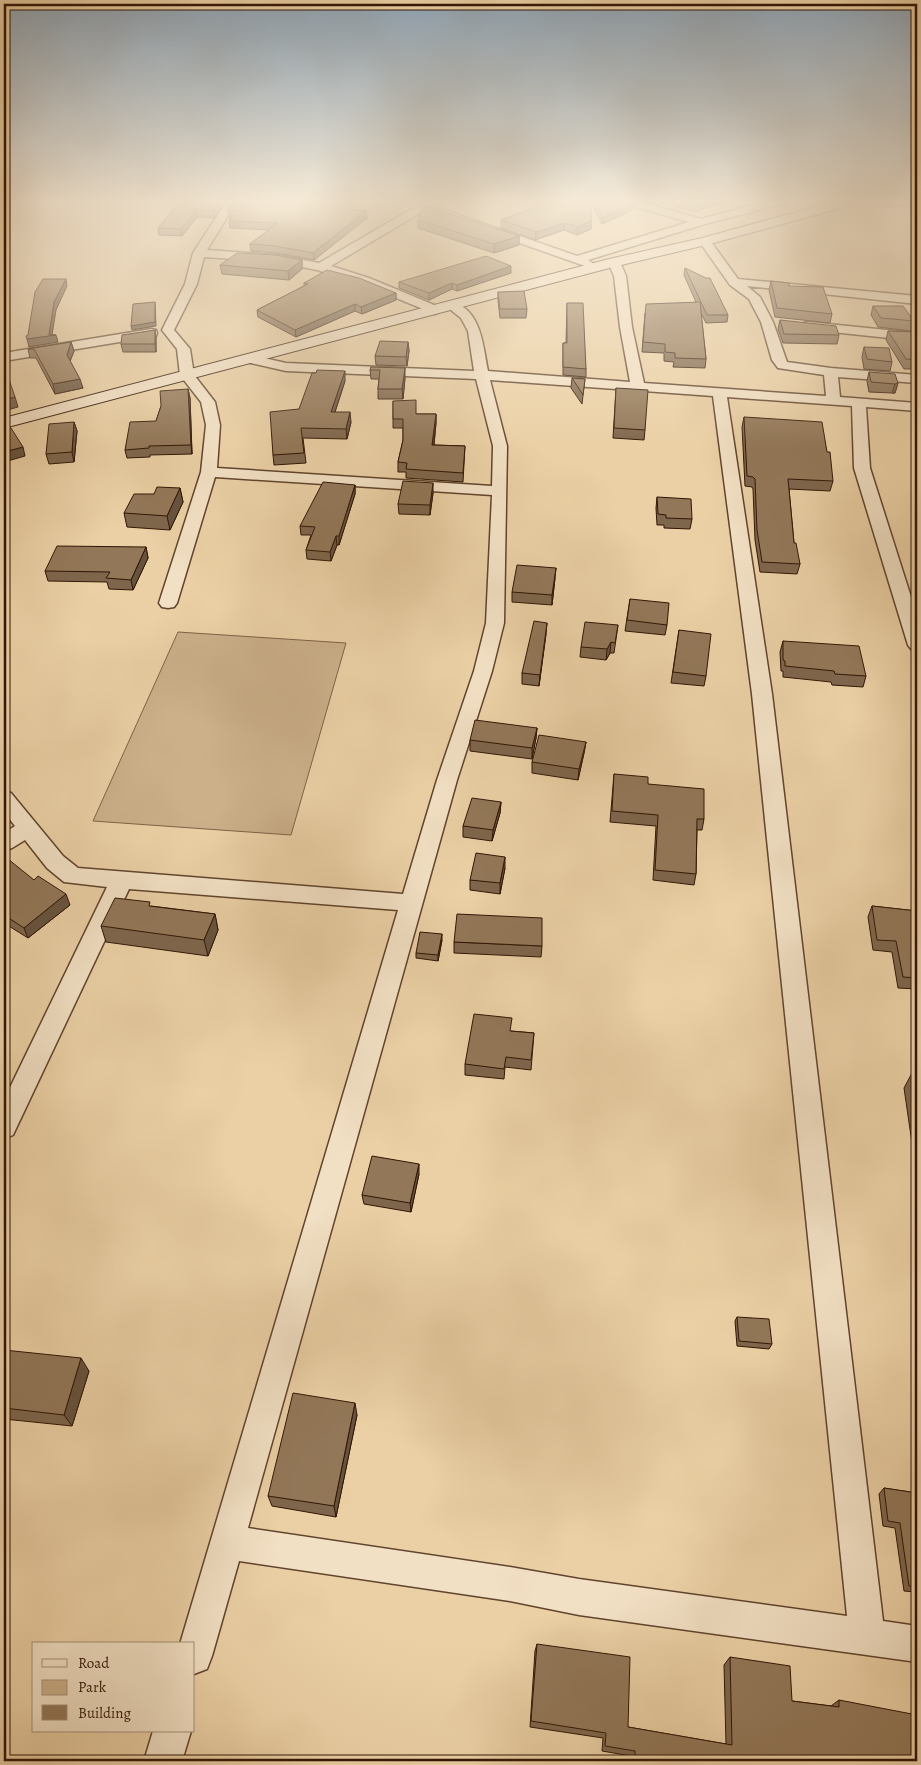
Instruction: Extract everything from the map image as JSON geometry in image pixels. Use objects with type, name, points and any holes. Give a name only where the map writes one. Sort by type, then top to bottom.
[{"type":"main road","points":[[4,423],[535,283]]},
{"type":"street","points":[[168,330],[191,283]]},
{"type":"street","points":[[195,1653],[447,780],[483,671],[495,623],[500,446],[482,375],[474,331],[466,316],[369,283]]},
{"type":"street","points":[[621,283],[626,327],[638,387]]},
{"type":"street","points":[[736,283],[754,297],[772,322],[779,360],[783,365],[832,372],[917,379]]},
{"type":"street","points":[[759,283],[917,300]]},
{"type":"street","points":[[795,325],[917,338]]},
{"type":"street","points":[[4,357],[168,330]]},
{"type":"street","points":[[168,330],[183,349],[187,375],[208,402],[213,425],[208,472],[168,602]]},
{"type":"street","points":[[251,359],[286,367],[482,375],[917,407]]},
{"type":"street","points":[[832,372],[833,401]]},
{"type":"street","points":[[719,392],[762,694],[867,1636]]},
{"type":"street","points":[[860,403],[862,468],[881,524],[917,645]]},
{"type":"street","points":[[208,472],[500,491]]},
{"type":"street","points":[[4,798],[55,862],[72,876],[412,903]]},
{"type":"street","points":[[4,843],[28,828]]},
{"type":"street","points":[[4,1127],[120,881]]},
{"type":"street","points":[[227,1542],[580,1596],[917,1644]]},
{"type":"street","points":[[163,1761],[172,1732]]},
{"type":"green space","points":[[178,632],[346,643],[291,835],[93,821]]},
{"type":"building","points":[[40,283],[64,283],[54,302],[49,335],[56,335],[27,339],[35,292]]},
{"type":"building","points":[[305,283],[372,283],[396,293],[361,307],[355,304],[295,330],[257,310],[308,284]]},
{"type":"building","points":[[403,283],[451,283],[429,293]]},
{"type":"building","points":[[692,283],[713,283],[728,315],[707,315]]},
{"type":"building","points":[[772,283],[823,287],[832,314],[777,308]]},
{"type":"building","points":[[524,291],[527,309],[500,309],[498,292]]},
{"type":"building","points":[[155,302],[155,322],[131,326],[133,304]]},
{"type":"building","points":[[700,302],[706,359],[675,358],[675,353],[665,352],[665,344],[643,342],[646,304]]},
{"type":"building","points":[[567,303],[583,303],[586,369],[563,367],[563,343],[567,343]]},
{"type":"building","points":[[873,306],[903,306],[914,321],[881,318]]},
{"type":"building","points":[[780,320],[836,326],[839,335],[784,334]]},
{"type":"building","points":[[155,330],[155,344],[121,344],[122,335]]},
{"type":"building","points":[[888,331],[917,332],[917,360],[906,359]]},
{"type":"building","points":[[380,341],[408,342],[406,357],[375,356]]},
{"type":"building","points":[[71,342],[67,355],[80,379],[53,384],[34,349],[28,349]]},
{"type":"building","points":[[864,347],[889,348],[892,362],[867,359]]},
{"type":"building","points":[[4,365],[15,397],[4,400]]},
{"type":"building","points":[[371,367],[405,368],[402,389],[378,389],[380,370],[370,370]]},
{"type":"building","points":[[317,370],[345,371],[331,412],[350,412],[346,429],[301,428],[304,453],[273,455],[270,412],[299,409],[312,373],[316,373]]},
{"type":"building","points":[[869,372],[895,374],[898,383],[871,382]]},
{"type":"building","points":[[572,378],[585,379],[583,395]]},
{"type":"building","points":[[616,388],[648,390],[645,430],[614,428]]},
{"type":"building","points":[[188,389],[191,445],[149,446],[149,448],[125,450],[130,422],[156,421],[161,406],[160,391]]},
{"type":"building","points":[[416,400],[416,414],[436,414],[432,445],[465,446],[463,473],[406,469],[407,463],[398,462],[403,440],[403,419],[393,419],[393,401]]},
{"type":"building","points":[[744,417],[822,422],[827,452],[830,452],[833,481],[788,479],[794,543],[796,543],[800,564],[762,562],[757,530],[755,479],[747,476]]},
{"type":"building","points":[[74,422],[72,452],[46,454],[49,424]]},
{"type":"building","points":[[11,428],[23,447],[4,452],[4,430]]},
{"type":"building","points":[[403,481],[433,483],[430,505],[398,504]]},
{"type":"building","points":[[323,482],[355,485],[339,536],[336,536],[330,552],[306,550],[315,527],[300,526]]},
{"type":"building","points":[[157,487],[180,488],[167,516],[124,513],[134,494],[154,494]]},
{"type":"building","points":[[657,497],[691,499],[692,519],[666,518],[666,515],[658,514]]},
{"type":"building","points":[[57,546],[146,547],[131,580],[106,578],[110,572],[45,571]]},
{"type":"building","points":[[517,565],[556,568],[552,595],[512,592]]},
{"type":"building","points":[[630,599],[669,603],[667,625],[627,620]]},
{"type":"building","points":[[534,621],[547,623],[540,675],[522,673]]},
{"type":"building","points":[[585,622],[618,625],[615,643],[611,642],[607,649],[581,647]]},
{"type":"building","points":[[679,630],[711,634],[706,676],[673,672]]},
{"type":"building","points":[[783,641],[859,646],[866,676],[835,674],[834,671],[785,666],[785,661],[783,660]]},
{"type":"building","points":[[475,720],[537,728],[532,748],[470,740]]},
{"type":"building","points":[[539,735],[586,742],[579,769],[532,762]]},
{"type":"building","points":[[614,774],[648,777],[648,784],[704,789],[704,819],[697,819],[696,874],[655,870],[658,815],[612,811]]},
{"type":"building","points":[[472,798],[501,802],[493,830],[463,826]]},
{"type":"building","points":[[476,853],[505,857],[500,883],[470,880]]},
{"type":"building","points":[[8,859],[34,880],[38,876],[66,894],[24,928],[4,915],[4,862]]},
{"type":"building","points":[[115,898],[150,902],[149,906],[215,914],[204,940],[101,926]]},
{"type":"building","points":[[872,906],[917,911],[917,978],[903,977],[896,941],[877,940]]},
{"type":"building","points":[[457,914],[542,918],[542,946],[454,942]]},
{"type":"building","points":[[420,932],[442,934],[438,955],[416,953]]},
{"type":"building","points":[[474,1014],[512,1018],[510,1031],[534,1033],[531,1060],[506,1057],[504,1069],[465,1064]]},
{"type":"building","points":[[912,1073],[917,1074],[917,1114]]},
{"type":"building","points":[[372,1156],[419,1164],[410,1203],[362,1195]]},
{"type":"building","points":[[737,1317],[769,1319],[772,1344],[739,1341]]},
{"type":"building","points":[[4,1350],[81,1358],[64,1415],[4,1408]]},
{"type":"building","points":[[293,1393],[355,1403],[334,1506],[268,1496]]},
{"type":"building","points":[[884,1488],[917,1493],[917,1587],[909,1586],[900,1523],[888,1521]]},
{"type":"building","points":[[537,1644],[630,1657],[628,1727],[732,1745],[730,1657],[790,1666],[792,1701],[839,1707],[839,1700],[917,1715],[917,1761],[635,1761],[635,1751],[605,1746],[606,1733],[531,1721]]}]
